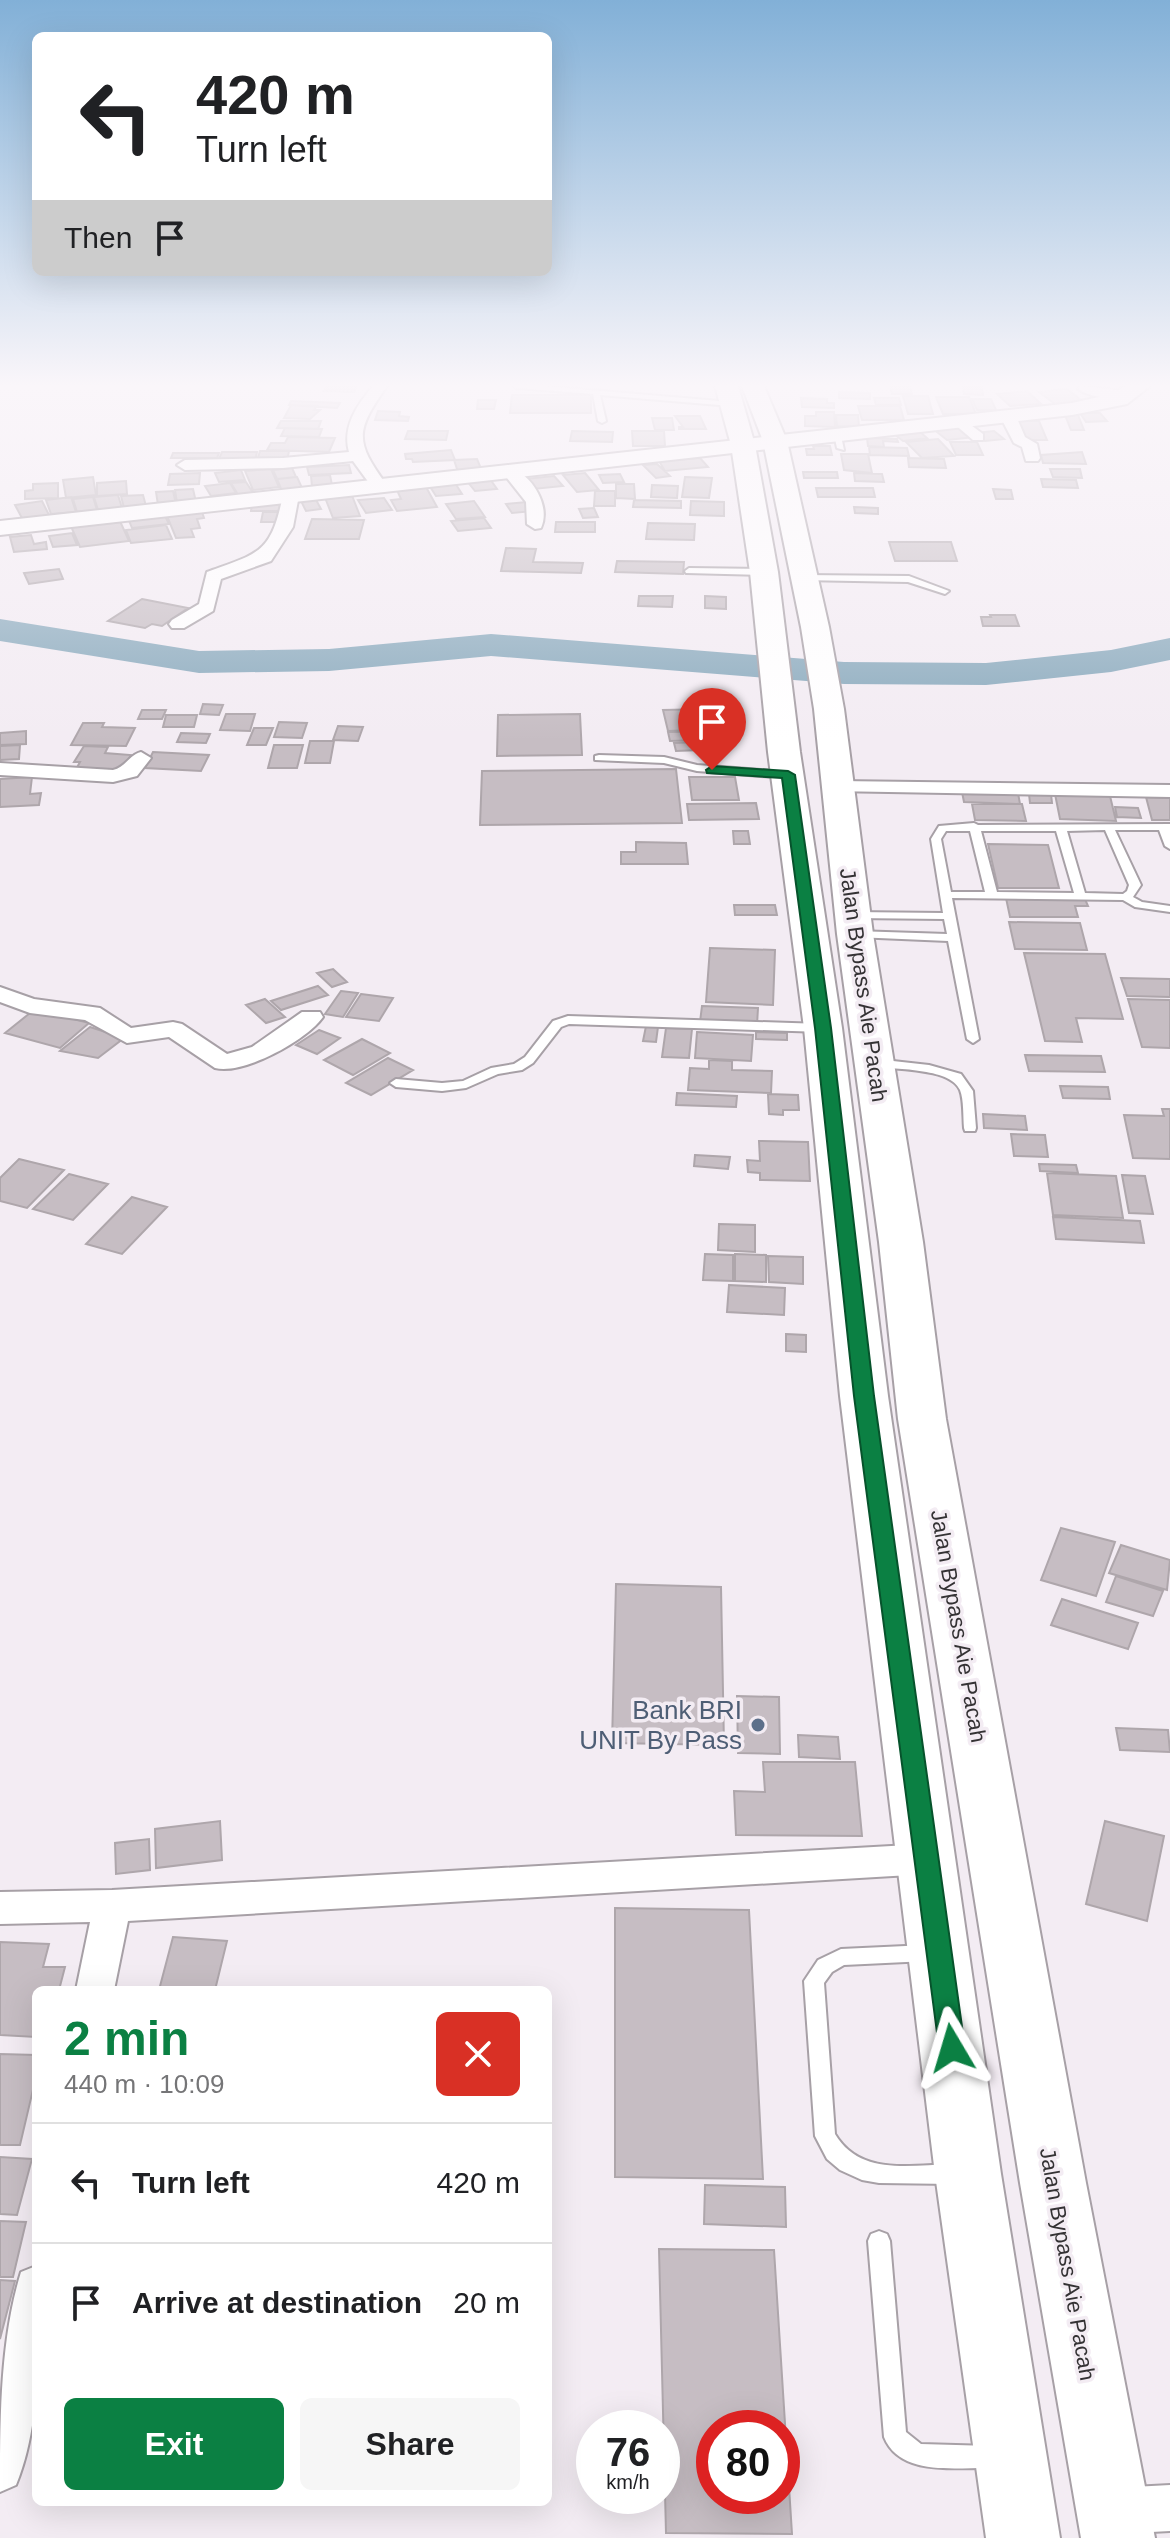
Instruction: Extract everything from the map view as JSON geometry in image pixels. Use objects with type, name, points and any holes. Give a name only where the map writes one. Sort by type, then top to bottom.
[{"type":"highway","points":[[753,504],[769,628],[804,710]]},
{"type":"highway","points":[[788,504],[815,627],[804,710],[788,775],[823,1028],[864,1396],[968,2174],[1023,2538]]},
{"type":"highway","name":"Jalan Bypass Aie Pacah","points":[[804,710],[838,787],[922,1419],[1053,2183],[1116,2525]]},
{"type":"street","points":[[0,528],[208,504]]},
{"type":"street","points":[[178,624],[207,607],[213,576],[265,557],[285,527],[289,504]]},
{"type":"street","points":[[535,504],[535,524]]},
{"type":"street","points":[[0,769],[113,776],[130,772],[141,758]]},
{"type":"street","points":[[838,787],[1170,791]]},
{"type":"street","points":[[0,994],[30,1006],[91,1013],[127,1036],[173,1029],[224,1063],[261,1052],[311,1017]]},
{"type":"street","points":[[0,1908],[112,1906],[927,1859]]},
{"type":"street","points":[[96,1986],[112,1906]]},
{"type":"street","points":[[0,2469],[32,2307]]},
{"type":"street","points":[[1116,2525],[1170,2508]]},
{"type":"lane","points":[[689,571],[764,572]]},
{"type":"lane","points":[[803,578],[909,579],[945,591]]},
{"type":"lane","points":[[599,758],[664,760],[697,768],[788,775]]},
{"type":"lane","points":[[973,1039],[949,916],[936,839],[938,832],[950,826],[1061,829],[1166,826],[1170,846]]},
{"type":"lane","points":[[974,826],[992,896]]},
{"type":"lane","points":[[1109,828],[1135,885],[1132,893],[1125,897]]},
{"type":"lane","points":[[1061,829],[1081,897]]},
{"type":"lane","points":[[946,895],[1125,897],[1147,907],[1170,909]]},
{"type":"lane","points":[[854,924],[949,916]]},
{"type":"lane","points":[[854,924],[953,938]]},
{"type":"lane","points":[[396,1083],[442,1087],[466,1084],[495,1071],[518,1067],[529,1060],[561,1021],[823,1028]]},
{"type":"lane","points":[[875,1063],[929,1069],[957,1077],[967,1091],[970,1128]]},
{"type":"lane","points":[[940,1953],[841,1957],[825,1966],[814,1981],[825,2136],[832,2153],[860,2173],[968,2174]]},
{"type":"lane","points":[[879,2241],[895,2437],[909,2451],[921,2455],[1012,2458]]},
{"type":"building","points":[[44,504],[50,517],[23,520],[15,505]]},
{"type":"building","points":[[48,504],[73,504],[76,512],[51,514]]},
{"type":"building","points":[[75,504],[95,504],[97,510],[77,512]]},
{"type":"building","points":[[96,504],[121,504],[122,508],[98,510]]},
{"type":"building","points":[[123,504],[146,506],[124,508]]},
{"type":"building","points":[[252,504],[282,504],[281,511],[251,511]]},
{"type":"building","points":[[303,504],[319,504],[321,509],[306,511]]},
{"type":"building","points":[[328,504],[355,504],[360,516],[333,518]]},
{"type":"building","points":[[361,504],[388,504],[392,510],[366,513]]},
{"type":"building","points":[[393,504],[436,504],[437,507],[397,511]]},
{"type":"building","points":[[446,504],[476,504],[485,517],[456,519]]},
{"type":"building","points":[[506,504],[529,504],[534,511],[512,513]]},
{"type":"building","points":[[633,504],[681,504],[681,508],[633,507]]},
{"type":"building","points":[[691,504],[724,504],[724,516],[690,515]]},
{"type":"building","points":[[854,507],[878,508],[878,514],[855,513]]},
{"type":"building","points":[[594,508],[598,517],[583,518],[579,509]]},
{"type":"building","points":[[201,509],[204,518],[197,519],[200,528],[191,529],[194,537],[176,538],[167,516]]},
{"type":"building","points":[[263,512],[280,512],[278,522],[261,522]]},
{"type":"building","points":[[164,514],[169,524],[132,528],[128,518]]},
{"type":"building","points":[[484,518],[491,528],[458,531],[451,521]]},
{"type":"building","points":[[119,519],[129,541],[80,547],[70,524]]},
{"type":"building","points":[[312,519],[364,520],[359,539],[305,539]]},
{"type":"building","points":[[556,522],[595,522],[595,532],[555,532]]},
{"type":"building","points":[[648,523],[695,524],[694,540],[646,539]]},
{"type":"building","points":[[166,525],[172,539],[131,543],[126,530]]},
{"type":"building","points":[[72,533],[77,545],[53,547],[49,536]]},
{"type":"building","points":[[31,535],[34,544],[46,542],[47,549],[14,552],[10,537]]},
{"type":"building","points":[[889,542],[951,542],[957,561],[895,561]]},
{"type":"building","points":[[506,548],[536,549],[533,562],[583,563],[581,573],[501,571]]},
{"type":"building","points":[[617,561],[684,562],[683,574],[615,572]]},
{"type":"building","points":[[59,569],[63,579],[29,584],[24,573]]},
{"type":"building","points":[[639,596],[673,596],[672,607],[638,606]]},
{"type":"building","points":[[705,596],[726,597],[726,609],[705,608]]},
{"type":"building","points":[[142,599],[188,608],[162,626],[152,624],[145,628],[108,621]]},
{"type":"building","points":[[1015,615],[1019,626],[983,626],[981,617]]},
{"type":"building","points":[[203,704],[223,705],[219,715],[200,714]]},
{"type":"building","points":[[711,709],[716,729],[668,731],[663,710]]},
{"type":"building","points":[[142,710],[166,710],[162,719],[138,719]]},
{"type":"building","points":[[226,714],[255,714],[250,731],[220,730]]},
{"type":"building","points":[[580,714],[582,755],[497,756],[498,715]]},
{"type":"building","points":[[166,715],[197,715],[194,727],[163,727]]},
{"type":"building","points":[[279,722],[307,723],[302,738],[274,737]]},
{"type":"building","points":[[83,723],[135,728],[126,746],[71,745]]},
{"type":"building","points":[[338,726],[363,727],[358,741],[333,740]]},
{"type":"building","points":[[254,728],[273,728],[266,745],[247,745]]},
{"type":"building","points":[[26,731],[26,744],[0,745],[0,733]]},
{"type":"building","points":[[720,731],[722,739],[670,741],[668,732]]},
{"type":"building","points":[[181,733],[210,734],[206,743],[177,742]]},
{"type":"building","points":[[310,741],[334,741],[330,763],[305,763]]},
{"type":"building","points":[[725,741],[727,749],[676,751],[674,743]]},
{"type":"building","points":[[20,745],[19,759],[0,760],[0,746]]},
{"type":"building","points":[[274,745],[303,745],[297,768],[268,768]]},
{"type":"building","points":[[84,746],[108,747],[105,753],[131,755],[122,770],[75,771],[80,762],[74,762]]},
{"type":"building","points":[[153,752],[209,755],[201,771],[145,768]]},
{"type":"building","points":[[676,769],[682,823],[480,825],[482,771]]},
{"type":"building","points":[[32,777],[30,794],[41,793],[39,805],[0,807],[0,779]]},
{"type":"building","points":[[689,777],[735,777],[739,800],[692,800]]},
{"type":"building","points":[[962,792],[1018,793],[1020,804],[964,802]]},
{"type":"building","points":[[1029,794],[1051,794],[1052,803],[1030,803]]},
{"type":"building","points":[[1055,794],[1110,796],[1116,821],[1060,819]]},
{"type":"building","points":[[1146,797],[1170,798],[1170,820],[1152,820]]},
{"type":"building","points":[[756,803],[759,819],[689,820],[687,804]]},
{"type":"building","points":[[972,804],[1022,804],[1026,821],[975,820]]},
{"type":"building","points":[[1115,807],[1138,808],[1141,818],[1117,817]]},
{"type":"building","points":[[733,831],[748,831],[750,844],[734,844]]},
{"type":"building","points":[[636,842],[686,843],[688,864],[621,864],[621,852],[636,852]]},
{"type":"building","points":[[988,844],[1048,845],[1059,888],[998,888]]},
{"type":"building","points":[[1006,898],[1085,899],[1088,906],[1075,906],[1078,917],[1010,917]]},
{"type":"building","points":[[734,905],[775,905],[777,915],[735,915]]},
{"type":"building","points":[[1009,922],[1080,923],[1087,950],[1015,949]]},
{"type":"building","points":[[710,948],[775,950],[773,1005],[706,1002]]},
{"type":"building","points":[[1024,953],[1105,954],[1123,1019],[1076,1018],[1082,1042],[1045,1041]]},
{"type":"building","points":[[333,969],[347,982],[332,987],[317,973]]},
{"type":"building","points":[[1121,978],[1170,979],[1170,997],[1127,996]]},
{"type":"building","points":[[318,986],[328,995],[281,1010],[271,1001]]},
{"type":"building","points":[[341,991],[358,993],[343,1017],[325,1014]]},
{"type":"building","points":[[361,994],[393,998],[379,1021],[346,1017]]},
{"type":"building","points":[[265,999],[285,1017],[266,1023],[246,1005]]},
{"type":"building","points":[[1128,999],[1170,1000],[1170,1048],[1142,1047]]},
{"type":"building","points":[[702,1006],[758,1008],[757,1025],[700,1022]]},
{"type":"building","points":[[35,1009],[89,1023],[60,1048],[5,1033]]},
{"type":"building","points":[[646,1026],[658,1027],[656,1042],[643,1041]]},
{"type":"building","points":[[90,1027],[124,1038],[98,1058],[60,1051]]},
{"type":"building","points":[[666,1028],[692,1029],[689,1058],[662,1057]]},
{"type":"building","points":[[319,1030],[340,1038],[317,1054],[296,1045]]},
{"type":"building","points":[[697,1032],[753,1035],[751,1061],[695,1058]]},
{"type":"building","points":[[756,1032],[787,1033],[787,1040],[756,1039]]},
{"type":"building","points":[[362,1039],[390,1053],[353,1075],[324,1060]]},
{"type":"building","points":[[1025,1055],[1101,1056],[1105,1072],[1029,1071]]},
{"type":"building","points":[[388,1058],[413,1070],[371,1095],[346,1083]]},
{"type":"building","points":[[709,1060],[732,1061],[732,1070],[772,1071],[771,1093],[688,1090],[690,1068],[709,1069]]},
{"type":"building","points":[[1060,1086],[1108,1087],[1110,1099],[1063,1098]]},
{"type":"building","points":[[677,1093],[737,1096],[736,1107],[676,1105]]},
{"type":"building","points":[[768,1094],[798,1095],[799,1110],[783,1110],[783,1115],[769,1114]]},
{"type":"building","points":[[1162,1109],[1170,1109],[1170,1159],[1133,1158],[1124,1115],[1164,1116]]},
{"type":"building","points":[[983,1114],[1025,1116],[1027,1130],[984,1128]]},
{"type":"building","points":[[1011,1134],[1045,1135],[1048,1157],[1014,1156]]},
{"type":"building","points":[[759,1141],[808,1142],[810,1181],[760,1180],[760,1173],[748,1172],[747,1160],[760,1161]]},
{"type":"building","points":[[695,1155],[730,1157],[728,1169],[694,1166]]},
{"type":"building","points":[[19,1159],[64,1170],[27,1208],[0,1201],[0,1178]]},
{"type":"building","points":[[1039,1164],[1076,1165],[1078,1173],[1040,1171]]},
{"type":"building","points":[[1047,1173],[1116,1176],[1123,1218],[1053,1215]]},
{"type":"building","points":[[69,1174],[108,1184],[73,1220],[33,1209]]},
{"type":"building","points":[[1122,1175],[1145,1176],[1153,1214],[1129,1213]]},
{"type":"building","points":[[132,1197],[167,1207],[122,1254],[86,1244]]},
{"type":"building","points":[[1053,1217],[1140,1221],[1144,1243],[1056,1239]]},
{"type":"building","points":[[719,1224],[755,1225],[755,1252],[718,1250]]},
{"type":"building","points":[[705,1254],[733,1255],[733,1281],[703,1280]]},
{"type":"building","points":[[735,1254],[766,1255],[766,1282],[735,1281]]},
{"type":"building","points":[[768,1256],[803,1257],[803,1284],[769,1282]]},
{"type":"building","points":[[729,1285],[785,1288],[784,1315],[727,1312]]},
{"type":"building","points":[[786,1334],[806,1335],[806,1352],[786,1351]]},
{"type":"building","points":[[1061,1528],[1115,1542],[1096,1596],[1041,1580]]},
{"type":"building","points":[[1121,1545],[1170,1560],[1167,1590],[1109,1573]]},
{"type":"building","points":[[1116,1576],[1163,1591],[1153,1616],[1106,1602]]},
{"type":"building","points":[[616,1584],[721,1587],[724,1745],[612,1743]]},
{"type":"building","points":[[1062,1599],[1138,1623],[1128,1649],[1051,1625]]},
{"type":"building","name":"Bank BRI UNIT By Pass","points":[[737,1696],[779,1697],[780,1754],[738,1753]]},
{"type":"building","points":[[1116,1728],[1168,1730],[1170,1752],[1120,1750]]},
{"type":"building","points":[[798,1735],[838,1737],[840,1759],[799,1757]]},
{"type":"building","points":[[763,1762],[855,1762],[862,1836],[736,1835],[734,1791],[765,1792]]},
{"type":"building","points":[[220,1821],[222,1860],[156,1868],[155,1829]]},
{"type":"building","points":[[1105,1821],[1164,1836],[1147,1921],[1086,1904]]},
{"type":"building","points":[[149,1839],[150,1870],[116,1874],[115,1843]]},
{"type":"building","points":[[615,1908],[749,1910],[763,2179],[615,2177]]},
{"type":"building","points":[[173,1937],[227,1941],[216,1986],[160,1986]]},
{"type":"building","points":[[0,1942],[49,1944],[43,1967],[65,1967],[60,1986],[32,1986],[32,2037],[0,2035]]},
{"type":"building","points":[[0,2054],[32,2055],[32,2094],[20,2145],[0,2145]]},
{"type":"building","points":[[0,2157],[32,2159],[17,2215],[0,2214]]},
{"type":"building","points":[[705,2185],[785,2187],[786,2227],[704,2224]]},
{"type":"building","points":[[0,2221],[26,2222],[13,2277],[0,2277]]},
{"type":"building","points":[[659,2249],[774,2250],[784,2410],[696,2410],[696,2514],[791,2514],[792,2534],[666,2533],[666,2514],[680,2514],[680,2410],[663,2410]]},
{"type":"building","points":[[0,2280],[15,2281],[0,2339]]},
{"type":"waterway","points":[[0,630],[199,662],[329,660],[491,645],[844,673],[986,674],[1111,661],[1170,649]]},
{"type":"place","name":"Bank BRI UNIT By Pass","points":[[758,1725]]},
{"type":"route","points":[[712,770],[788,775],[823,1028],[864,1396],[952,2048]]}]
